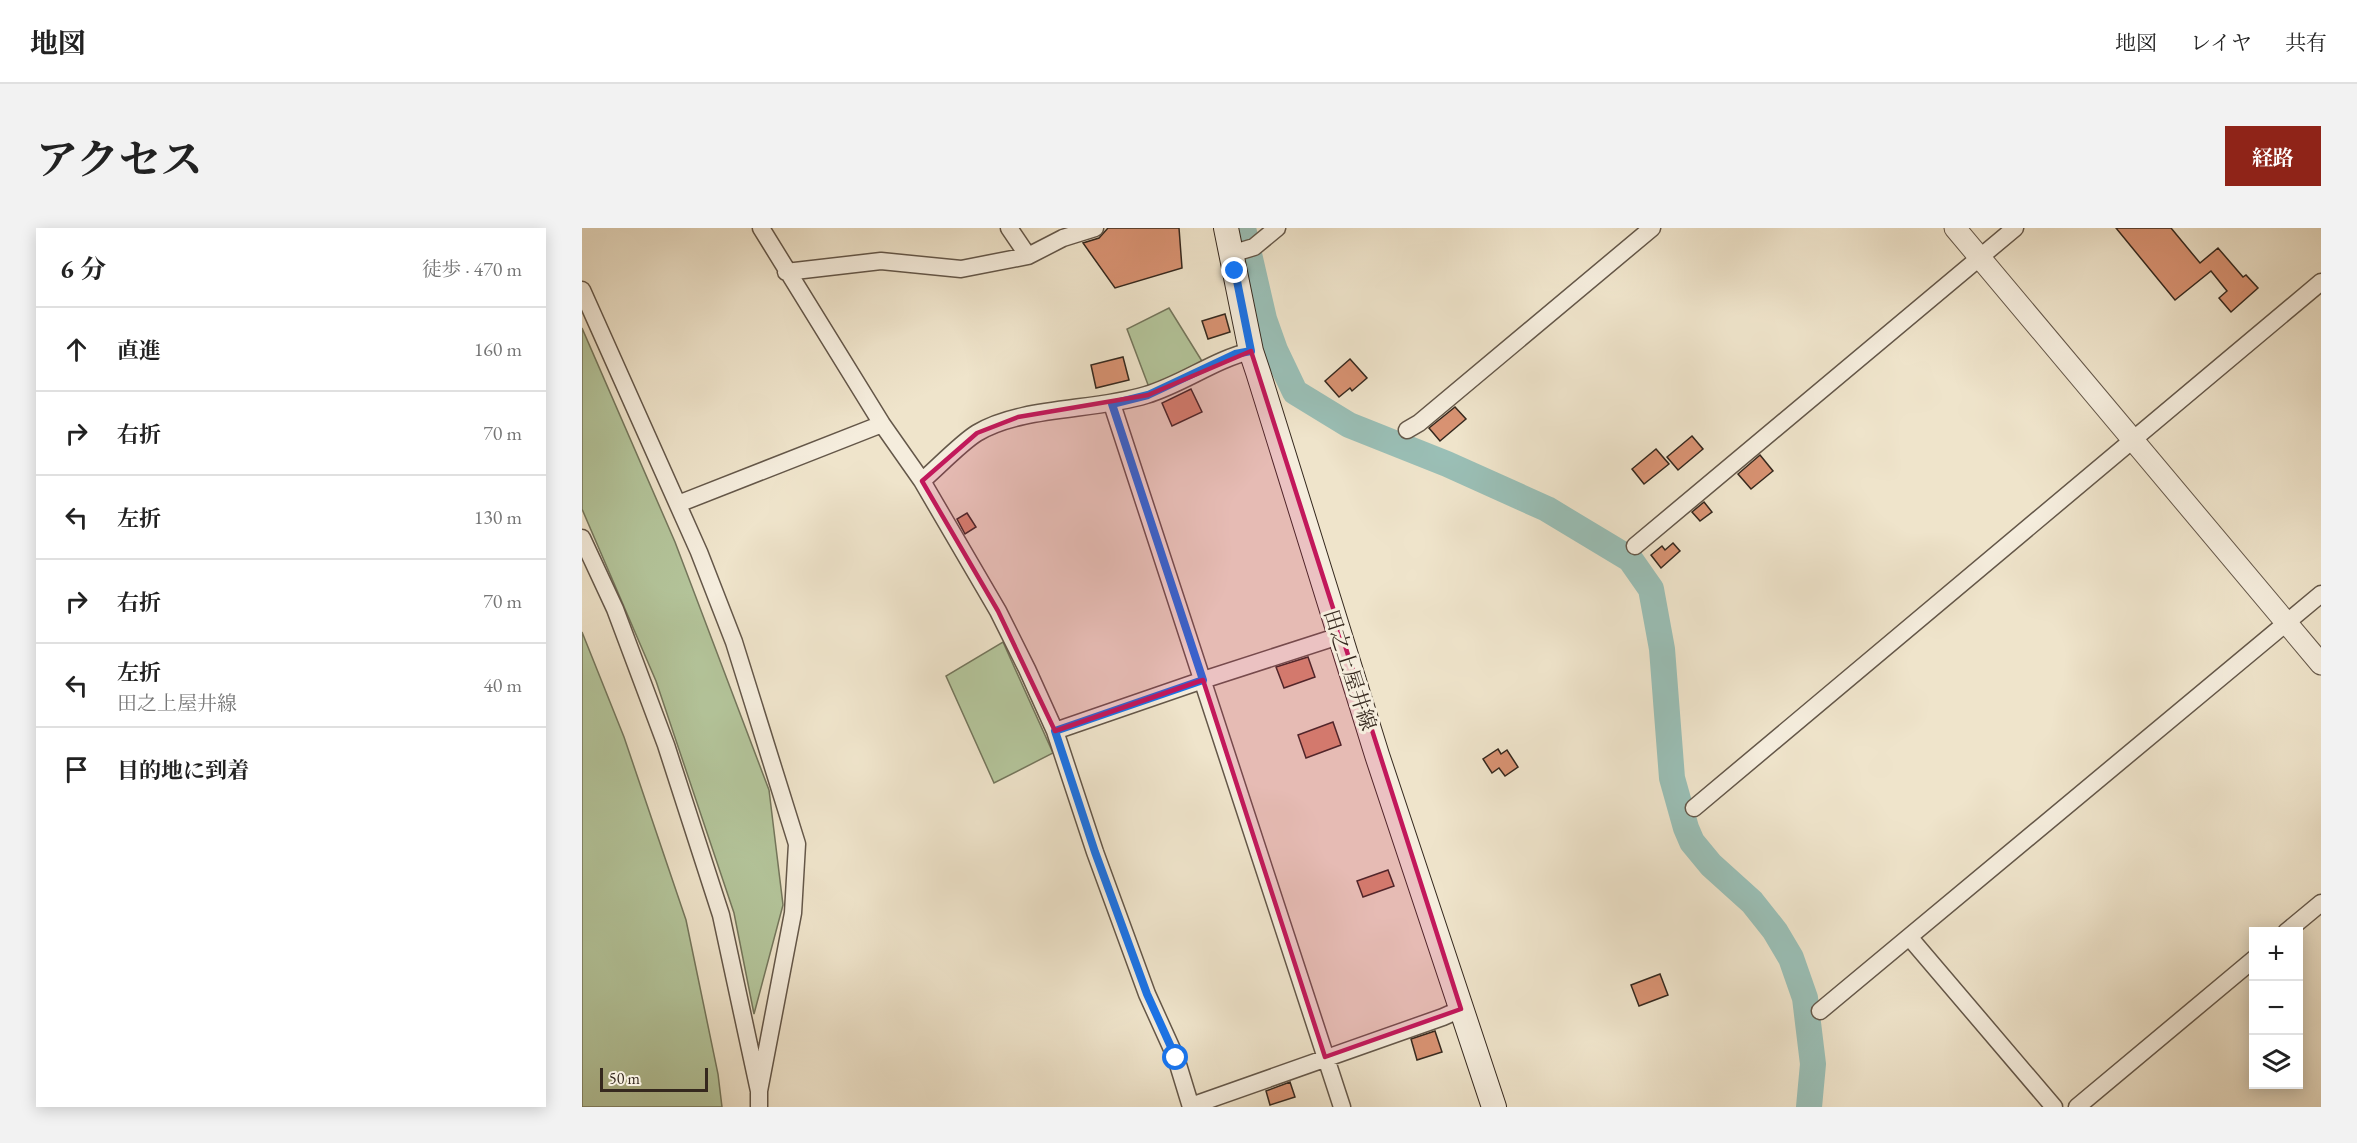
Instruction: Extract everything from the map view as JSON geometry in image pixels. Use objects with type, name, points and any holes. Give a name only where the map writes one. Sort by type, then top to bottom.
[{"type":"main road","name":"田之上屋井線","points":[[1226,228],[1251,351],[1339,636],[1494,1107]]},
{"type":"street","points":[[761,228],[786,272],[882,424],[922,481],[998,611],[1055,731],[1095,852],[1147,994],[1176,1058],[1191,1107],[1461,1009]]},
{"type":"street","points":[[1009,228],[1028,256]]},
{"type":"street","points":[[786,272],[880,261],[961,269],[1028,256],[1063,238],[1095,228]]},
{"type":"street","points":[[1232,254],[1254,248],[1277,228]]},
{"type":"street","points":[[1407,430],[1419,423],[1652,228]]},
{"type":"street","points":[[1955,228],[2321,664]]},
{"type":"street","points":[[1635,546],[2015,228]]},
{"type":"street","points":[[1694,808],[2321,282]]},
{"type":"street","points":[[582,290],[699,552],[734,642],[796,844],[793,913],[759,1099]]},
{"type":"street","points":[[922,481],[977,433],[1018,417],[1112,404],[1148,395],[1235,354],[1251,351]]},
{"type":"street","points":[[1112,404],[1342,1107]]},
{"type":"street","points":[[678,504],[882,424]]},
{"type":"street","points":[[582,538],[615,609],[666,745],[721,915],[759,1099]]},
{"type":"street","points":[[1820,1011],[2321,594]]},
{"type":"street","points":[[1055,731],[1339,636]]},
{"type":"street","points":[[2292,927],[2321,903]]},
{"type":"street","points":[[1910,938],[2054,1107]]},
{"type":"street","points":[[2077,1107],[2249,962]]},
{"type":"highlighted area","points":[[1251,351],[1461,1009],[1325,1057],[1203,680],[1055,731],[998,611],[922,481],[977,433],[1018,417],[1148,395]]},
{"type":"green space","points":[[1169,308],[1205,366],[1150,390],[1127,329]]},
{"type":"green space","points":[[582,328],[675,542],[769,790],[783,905],[754,1014],[734,913],[656,681],[582,509]]},
{"type":"green space","points":[[582,632],[624,737],[686,920],[718,1074],[722,1107],[582,1107]]},
{"type":"green space","points":[[1003,642],[1053,753],[994,783],[946,676]]},
{"type":"building","points":[[1108,228],[1179,228],[1182,268],[1115,288],[1083,243],[1099,238]]},
{"type":"building","points":[[2116,228],[2171,228],[2200,263],[2218,248],[2243,277],[2246,275],[2258,288],[2231,312],[2219,298],[2227,291],[2211,271],[2175,300]]},
{"type":"building","points":[[1225,314],[1230,332],[1208,339],[1202,321]]},
{"type":"building","points":[[1123,357],[1129,380],[1096,388],[1091,365]]},
{"type":"building","points":[[1350,359],[1367,378],[1352,391],[1350,388],[1339,397],[1325,381]]},
{"type":"building","points":[[1191,389],[1202,412],[1172,426],[1162,403]]},
{"type":"building","points":[[1455,407],[1466,419],[1440,441],[1429,428]]},
{"type":"building","points":[[1692,436],[1703,449],[1678,470],[1667,457]]},
{"type":"building","points":[[1656,449],[1669,464],[1644,484],[1632,469]]},
{"type":"building","points":[[1760,455],[1773,471],[1751,489],[1738,474]]},
{"type":"building","points":[[1704,502],[1712,512],[1700,521],[1692,512]]},
{"type":"building","points":[[967,513],[976,527],[965,534],[957,519]]},
{"type":"building","points":[[1673,543],[1680,551],[1661,568],[1651,555],[1662,546],[1665,550]]},
{"type":"building","points":[[1308,657],[1315,677],[1284,688],[1276,667]]},
{"type":"building","points":[[1333,722],[1341,745],[1306,758],[1298,735]]},
{"type":"building","points":[[1498,749],[1501,754],[1507,750],[1518,767],[1505,776],[1499,768],[1492,773],[1483,759]]},
{"type":"building","points":[[1388,870],[1394,886],[1363,897],[1357,881]]},
{"type":"building","points":[[1660,974],[1668,995],[1639,1006],[1631,985]]},
{"type":"building","points":[[1435,1031],[1442,1052],[1417,1060],[1411,1039]]},
{"type":"building","points":[[1290,1082],[1295,1097],[1270,1105],[1266,1091]]},
{"type":"waterway","points":[[1243,228],[1264,319],[1275,350],[1295,392],[1349,425],[1447,464],[1547,509],[1630,559],[1651,589],[1662,649],[1672,778],[1686,828],[1692,842],[1711,865],[1752,902],[1775,931],[1791,958],[1805,998],[1813,1064],[1809,1107]]},
{"type":"route","points":[[1176,1058],[1147,994],[1095,852],[1055,731],[1203,680],[1112,404],[1148,395],[1235,354],[1251,351],[1235,271]]}]
